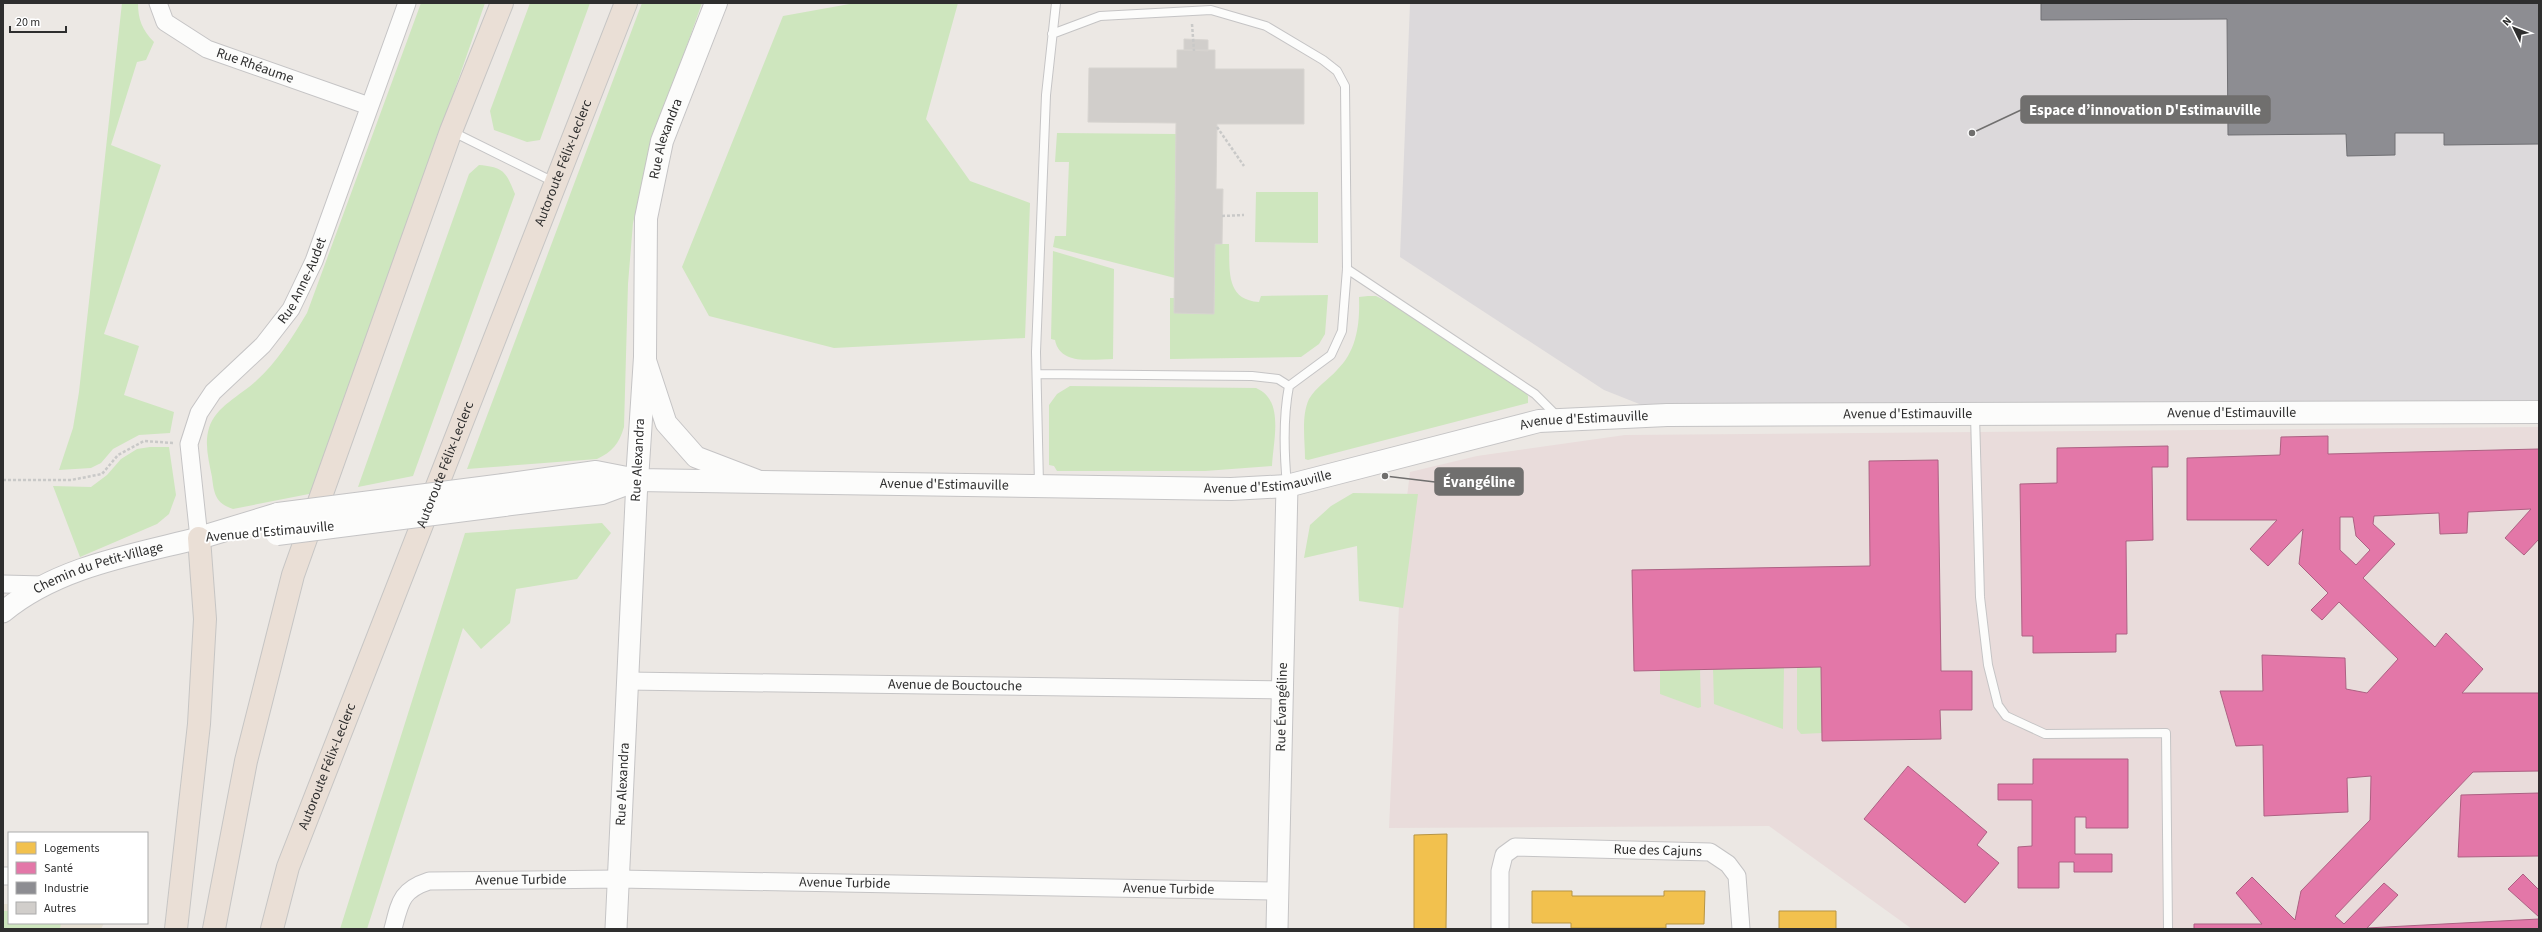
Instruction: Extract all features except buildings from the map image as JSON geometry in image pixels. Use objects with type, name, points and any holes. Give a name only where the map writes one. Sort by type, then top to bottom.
[{"type":"highway","points":[[214,929],[246,761],[292,575],[451,131],[502,3]]},
{"type":"highway","name":"Autoroute Félix-Leclerc","points":[[272,929],[288,867],[626,3]]},
{"type":"highway","points":[[176,929],[199,724],[205,618],[199,538]]},
{"type":"main road","name":"Rue Alexandra","points":[[637,480],[645,357],[646,218],[662,141],[716,3]]},
{"type":"main road","name":"Avenue d'Estimauville","points":[[199,538],[278,524],[504,495],[602,493],[637,480],[1231,489],[1287,486],[1538,421],[1560,419],[1667,415],[2539,412]]},
{"type":"street","name":"Rue Rhéaume","points":[[158,3],[165,22],[208,49],[369,106]]},
{"type":"street","name":"Rue Anne-Audet","points":[[199,538],[189,444],[199,414],[212,392],[263,345],[291,308],[314,261],[407,3]]},
{"type":"street","points":[[645,357],[666,423],[696,457],[762,482]]},
{"type":"street","name":"Rue Alexandra","points":[[616,929],[637,480]]},
{"type":"street","name":"Rue Évangéline","points":[[1277,929],[1284,690],[1287,486]]},
{"type":"street","name":"Chemin du Petit-Village","points":[[3,612],[44,585],[100,563],[199,538]]},
{"type":"street","points":[[3,584],[44,585]]},
{"type":"street","name":"Avenue de Bouctouche","points":[[627,681],[1284,690]]},
{"type":"street","name":"Rue des Cajuns","points":[[1500,929],[1500,871],[1504,855],[1515,847],[1710,852],[1728,864],[1737,876],[1741,929]]},
{"type":"street","name":"Avenue Turbide","points":[[393,929],[400,902],[413,886],[429,881],[618,879],[1278,891]]},
{"type":"lane","points":[[1039,486],[1037,374],[1046,95],[1056,3]]},
{"type":"lane","points":[[1052,34],[1100,16],[1211,10],[1266,26],[1323,60],[1337,71],[1345,86],[1347,269],[1342,331],[1339,343],[1332,355],[1289,386],[1287,398],[1285,464],[1287,486]]},
{"type":"lane","points":[[451,131],[556,183]]},
{"type":"lane","points":[[1347,269],[1535,394],[1560,419]]},
{"type":"lane","points":[[1037,374],[1252,376],[1278,380],[1289,386]]},
{"type":"lane","points":[[1975,414],[1980,597],[1988,665],[1998,705],[2006,716],[2045,734],[2166,733],[2168,929]]},
{"type":"path","points":[[1191,11],[1194,50]]},
{"type":"path","points":[[1217,127],[1244,166]]},
{"type":"path","points":[[1222,216],[1244,215]]},
{"type":"path","points":[[3,480],[71,480],[102,474],[118,454],[144,441],[189,444]]},
{"type":"shaded area","points":[[1410,3],[2539,3],[2539,412],[1667,415],[1604,390],[1400,257]]},
{"type":"shaded area","points":[[2539,427],[2539,929],[1912,929],[1769,826],[1389,828],[1402,539],[1410,472],[1477,456],[1625,435]]},
{"type":"shaded area","points":[[3,904],[8,904],[8,924],[104,924],[101,929],[3,929]]},
{"type":"green space","points":[[122,3],[138,3],[142,24],[146,33],[154,42],[146,60],[137,62],[111,145],[161,165],[104,334],[139,346],[124,395],[174,412],[170,433],[139,435],[113,449],[101,463],[91,468],[59,470],[73,428],[79,392]]},
{"type":"green space","points":[[421,3],[485,3],[314,493],[233,509],[227,507],[216,497],[214,488],[207,440],[212,420],[223,407],[264,374],[290,340],[307,313]]},
{"type":"green space","points":[[530,3],[590,3],[540,140],[527,142],[494,130],[490,111]]},
{"type":"green space","points":[[642,3],[702,3],[654,138],[633,223],[628,284],[624,427],[622,433],[614,447],[597,459],[467,469]]},
{"type":"green space","points":[[855,3],[958,3],[926,119],[970,181],[1030,203],[1025,338],[834,348],[709,316],[682,267],[783,16]]},
{"type":"green space","points":[[1057,133],[1176,134],[1175,278],[1053,247],[1055,236],[1066,236],[1069,162],[1055,162]]},
{"type":"green space","points":[[479,165],[494,167],[503,172],[509,180],[515,194],[413,476],[358,487],[469,174]]},
{"type":"green space","points":[[1256,192],[1318,192],[1318,243],[1255,242]]},
{"type":"green space","points":[[1215,244],[1229,244],[1229,263],[1232,282],[1240,296],[1248,300],[1259,302],[1261,296],[1328,295],[1325,334],[1319,344],[1301,357],[1170,359],[1170,298],[1174,298],[1175,313],[1214,313]]},
{"type":"green space","points":[[1053,251],[1114,269],[1113,359],[1087,360],[1070,357],[1063,354],[1058,348],[1055,340],[1051,339]]},
{"type":"green space","points":[[1376,296],[1390,303],[1525,392],[1528,396],[1528,403],[1308,460],[1305,459],[1304,420],[1309,399],[1315,391],[1334,374],[1349,354],[1358,327],[1359,297]]},
{"type":"green space","points":[[1070,386],[1256,388],[1265,394],[1271,402],[1274,411],[1275,433],[1272,466],[1205,471],[1057,471],[1054,466],[1049,465],[1049,405],[1057,394]]},
{"type":"green space","points":[[169,447],[176,495],[169,514],[157,524],[80,557],[53,486],[91,487],[107,475],[121,459],[137,449]]},
{"type":"green space","points":[[1353,493],[1418,494],[1403,608],[1359,601],[1357,546],[1304,558],[1310,525],[1331,506]]},
{"type":"green space","points":[[602,523],[611,533],[577,579],[516,589],[510,623],[481,649],[463,628],[367,929],[340,929],[465,533]]},
{"type":"green space","points":[[1821,667],[1822,733],[1801,734],[1797,729],[1797,668]]},
{"type":"green space","points":[[1784,668],[1783,729],[1714,704],[1713,669]]},
{"type":"green space","points":[[1700,669],[1701,707],[1698,708],[1660,694],[1660,670]]},
{"type":"green space","points":[[3,911],[8,911],[8,924],[61,924],[60,929],[3,929]]},
{"type":"place","name":"Espace d’innovation D'Estimauville","points":[[1972,133]]},
{"type":"place","name":"Évangéline","points":[[1385,476]]}]
